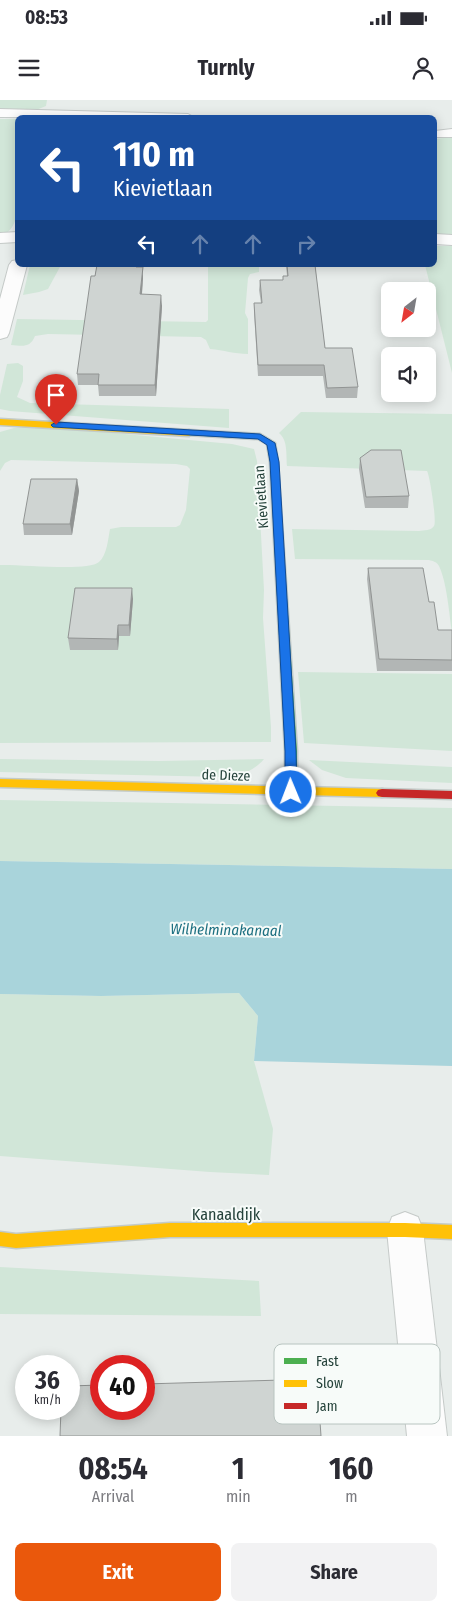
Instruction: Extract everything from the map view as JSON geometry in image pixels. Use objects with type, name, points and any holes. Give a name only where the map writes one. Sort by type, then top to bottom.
[{"type":"street","points":[[0,113],[54,110],[138,115]]},
{"type":"street","points":[[0,238],[15,237]]},
{"type":"street","points":[[437,239],[452,240]]},
{"type":"street","points":[[0,333],[17,267]]},
{"type":"street","name":"Kievietlaan","points":[[0,422],[260,437],[271,443],[274,462],[291,792]]},
{"type":"street","name":"de Dieze","points":[[0,783],[452,795]]},
{"type":"street","name":"Kanaaldijk","points":[[0,1239],[16,1241],[170,1230],[405,1230],[452,1232]]},
{"type":"street","points":[[405,1230],[417,1344]]},
{"type":"green space","points":[[0,100],[47,100],[46,106],[36,110],[0,111]]},
{"type":"green space","points":[[0,119],[15,119],[15,221],[9,231],[0,235]]},
{"type":"green space","points":[[452,137],[452,235],[437,234],[437,139]]},
{"type":"green space","points":[[437,246],[452,246],[452,373],[436,309],[436,282],[429,282],[426,267],[437,267]]},
{"type":"green space","points":[[30,267],[60,267],[48,289],[23,295]]},
{"type":"green space","points":[[208,267],[259,267],[259,272],[250,274],[248,278],[245,313],[248,319],[248,354],[210,349],[206,340],[201,337],[48,334],[35,336],[31,343],[26,345],[11,345],[17,319],[206,322],[208,320]]},
{"type":"green space","points":[[18,363],[23,366],[23,381],[17,397],[30,403],[229,409],[229,428],[0,409],[0,395],[7,364]]},
{"type":"green space","points":[[301,412],[452,414],[452,632],[444,581],[439,566],[435,562],[429,560],[295,559],[292,529],[419,531],[431,529],[435,523],[433,499],[427,471],[287,466],[285,444],[279,433]]},
{"type":"green space","points":[[39,426],[232,444],[254,449],[257,461],[264,590],[263,618],[271,742],[0,743],[0,565],[82,567],[92,565],[99,562],[104,555],[110,529],[121,527],[176,527],[180,525],[186,510],[190,469],[187,466],[176,464],[11,460],[5,463],[0,471],[0,432],[14,428]]},
{"type":"green space","points":[[298,672],[452,674],[452,751],[304,743]]},
{"type":"green space","points":[[0,759],[159,761],[264,759],[255,767],[245,772],[235,776],[223,777],[0,772]]},
{"type":"green space","points":[[309,760],[452,767],[452,783],[346,778],[322,770]]},
{"type":"green space","points":[[0,800],[452,808],[452,869],[0,861]]},
{"type":"green space","points":[[239,993],[258,1016],[254,1061],[273,1129],[269,1175],[0,1156],[0,994],[101,996]]},
{"type":"green space","points":[[0,1267],[259,1281],[261,1316],[0,1314]]},
{"type":"water","name":"Wilhelminakanaal","points":[[0,861],[452,869],[452,1066],[254,1061],[258,1016],[239,993],[101,996],[0,994]]},
{"type":"building","points":[[97,267],[143,267],[140,294],[161,295],[155,385],[98,385],[99,374],[77,374],[91,276],[95,276]]},
{"type":"building","points":[[287,267],[315,267],[325,348],[352,348],[358,387],[327,388],[324,365],[258,365],[254,303],[262,303],[260,280],[283,280],[283,276],[288,276]]},
{"type":"building","points":[[371,450],[401,450],[409,496],[366,497],[360,458]]},
{"type":"building","points":[[31,479],[77,479],[70,524],[23,524]]},
{"type":"building","points":[[368,568],[423,568],[429,602],[434,602],[438,630],[452,630],[452,660],[379,659]]},
{"type":"building","points":[[75,588],[132,588],[129,625],[118,625],[117,639],[68,638]]},
{"type":"building","points":[[274,1380],[274,1424],[320,1424],[321,1436],[60,1436],[61,1420],[80,1420],[80,1386],[90,1385],[90,1420],[155,1420],[155,1384]]},
{"type":"traffic: fast","points":[[189,433],[260,437],[271,443],[274,462],[291,751],[291,792]]},
{"type":"traffic: slow","points":[[0,422],[189,433]]},
{"type":"traffic: slow","points":[[0,783],[382,793]]},
{"type":"traffic: slow","points":[[0,1239],[16,1241],[170,1230],[405,1230],[452,1232]]},
{"type":"traffic: jam","points":[[382,793],[452,795]]},
{"type":"route","points":[[56,425],[260,437],[271,443],[274,462],[291,792]]}]
